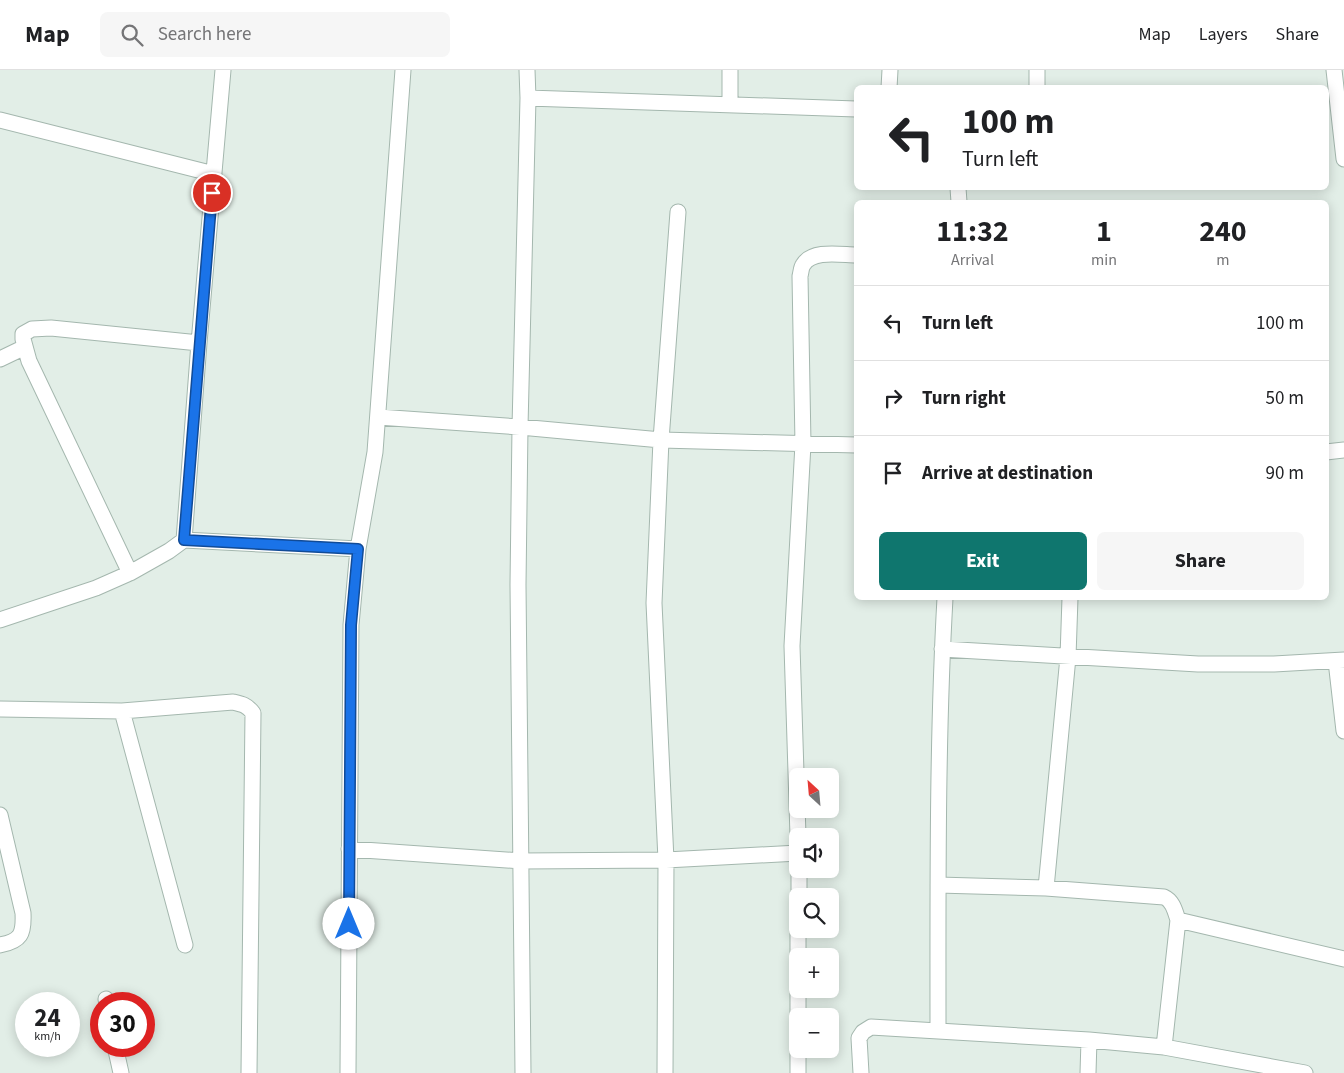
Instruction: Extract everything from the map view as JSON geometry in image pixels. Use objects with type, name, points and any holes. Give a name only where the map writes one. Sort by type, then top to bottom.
[{"type":"street","points":[[184,540],[223,70]]},
{"type":"street","points":[[348,1073],[351,625],[358,549],[375,452],[403,70]]},
{"type":"street","points":[[523,1073],[518,595],[527,70]]},
{"type":"street","points":[[730,70],[730,104]]},
{"type":"street","points":[[889,85],[890,70]]},
{"type":"street","points":[[1037,70],[1037,85]]},
{"type":"street","points":[[1334,70],[1335,98],[1344,159]]},
{"type":"street","points":[[528,98],[854,109]]},
{"type":"street","points":[[0,120],[214,174]]},
{"type":"street","points":[[665,1073],[666,860],[654,603],[661,440],[678,212]]},
{"type":"street","points":[[798,828],[792,646],[803,444],[800,276],[802,265],[808,259],[817,256],[854,256]]},
{"type":"street","points":[[130,573],[29,361],[23,334],[32,328],[39,328],[199,343]]},
{"type":"street","points":[[0,359],[25,347]]},
{"type":"street","points":[[378,417],[520,427],[661,440],[854,445]]},
{"type":"street","points":[[1329,452],[1344,450]]},
{"type":"street","points":[[0,620],[96,588],[130,573],[184,540],[358,549]]},
{"type":"street","points":[[938,1031],[938,885],[942,649],[945,600]]},
{"type":"street","points":[[1046,888],[1068,657],[1070,600]]},
{"type":"street","points":[[942,649],[1198,664],[1340,661],[1344,731]]},
{"type":"street","points":[[0,709],[122,712],[233,702],[249,707],[253,713],[249,1073]]},
{"type":"street","points":[[122,712],[185,946]]},
{"type":"street","points":[[0,815],[23,913],[24,925],[20,937],[12,943],[0,945]]},
{"type":"street","points":[[349,849],[521,861],[666,860],[789,853]]},
{"type":"street","points":[[938,885],[1046,888],[1164,897],[1168,899],[1173,906],[1178,920],[1164,1046]]},
{"type":"street","points":[[1178,920],[1344,959]]},
{"type":"street","points":[[861,1073],[859,1038],[863,1032],[872,1027],[1164,1046],[1244,1067],[1305,1073]]},
{"type":"street","points":[[1088,1073],[1089,1040]]},
{"type":"street","points":[[117,1057],[120,1073]]},
{"type":"street","points":[[798,1058],[798,1073]]},
{"type":"route","points":[[212,193],[184,540],[358,549],[351,625],[349,924]]}]
